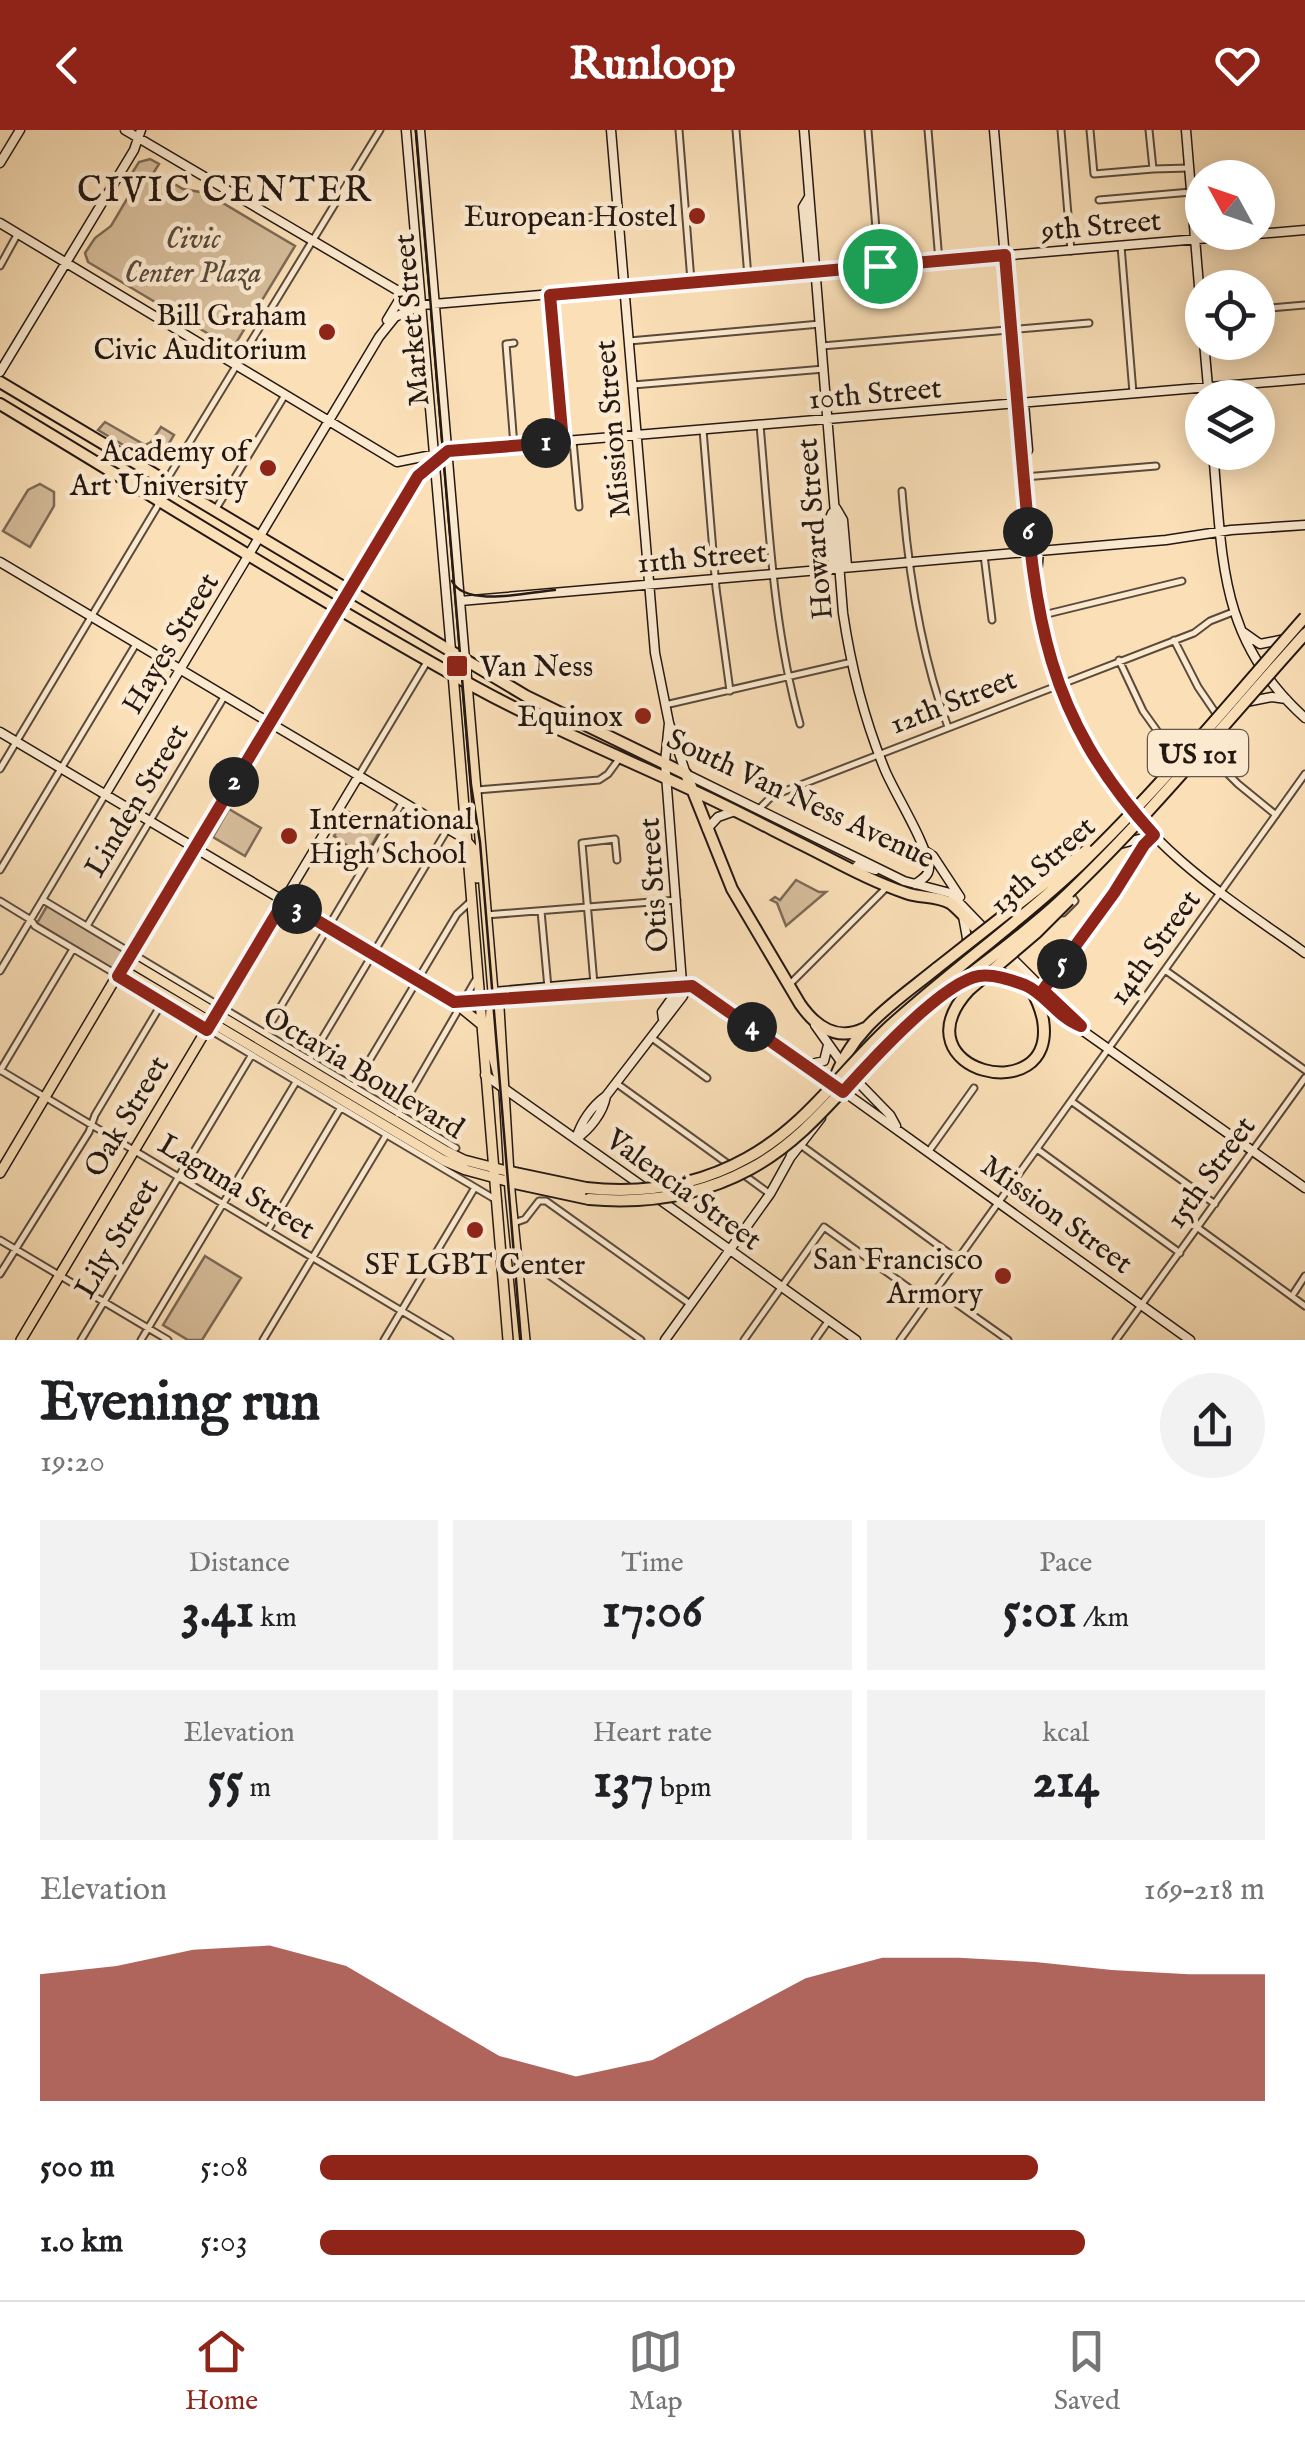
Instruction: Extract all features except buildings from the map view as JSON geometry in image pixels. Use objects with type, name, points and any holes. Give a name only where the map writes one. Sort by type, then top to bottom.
[{"type":"highway","name":"South Van Ness Avenue","points":[[0,382],[526,696],[686,774]]},
{"type":"highway","name":"South Van Ness Avenue","points":[[0,404],[467,682],[619,758],[736,812],[755,815],[875,881],[891,881],[909,894],[942,900],[964,910],[1037,989]]},
{"type":"highway","name":"US 101","points":[[865,1028],[1124,821],[1305,618]]},
{"type":"highway","name":"US 101","points":[[1037,989],[1043,1024],[1038,1050],[1026,1064],[1010,1072],[992,1074],[965,1062],[953,1043],[951,1022],[958,1002],[1051,919],[1089,871],[1305,635]]},
{"type":"highway","name":"Mission Street","points":[[686,774],[732,889],[812,1021]]},
{"type":"highway","name":"Octavia Boulevard","points":[[588,1194],[681,1184],[733,1166],[770,1144],[802,1118],[889,1027],[1053,890],[1124,821]]},
{"type":"highway","name":"Octavia Boulevard","points":[[510,1177],[626,1201],[683,1194],[724,1181],[764,1161],[810,1126],[907,1025],[1038,920],[1089,871]]},
{"type":"highway","points":[[812,1021],[845,1035],[865,1028]]},
{"type":"highway","points":[[838,1088],[844,1065],[865,1028]]},
{"type":"main road","points":[[0,164],[20,130]]},
{"type":"main road","points":[[125,130],[140,134],[312,242],[422,305]]},
{"type":"main road","name":"Market Street","points":[[406,130],[476,980],[504,1273],[517,1340]]},
{"type":"main road","name":"Market Street","points":[[420,130],[474,790],[504,1088],[523,1327],[517,1340]]},
{"type":"main road","name":"Mission Street","points":[[611,130],[656,653],[669,723],[686,774]]},
{"type":"main road","name":"Howard Street","points":[[804,130],[812,271],[852,662],[878,754],[924,850],[936,860],[964,910]]},
{"type":"main road","points":[[994,130],[1035,594],[1058,684],[1088,748],[1140,820],[1221,892],[1305,953]]},
{"type":"main road","points":[[1186,130],[1189,160]]},
{"type":"main road","points":[[0,372],[140,134]]},
{"type":"main road","name":"10th Street","points":[[0,223],[397,462],[435,457],[448,451],[1185,389]]},
{"type":"main road","name":"9th Street","points":[[1275,232],[1305,230]]},
{"type":"main road","name":"9th Street","points":[[422,305],[1185,240]]},
{"type":"main road","name":"Hayes Street","points":[[105,795],[417,270]]},
{"type":"main road","points":[[379,337],[394,318],[422,305]]},
{"type":"main road","name":"10th Street","points":[[1275,381],[1305,378]]},
{"type":"main road","points":[[0,1172],[412,484],[435,457]]},
{"type":"main road","points":[[1215,470],[1223,571],[1233,612],[1260,668],[1305,718]]},
{"type":"main road","name":"11th Street","points":[[460,601],[1034,552],[1305,524]]},
{"type":"main road","points":[[1,564],[465,839]]},
{"type":"main road","name":"13th Street","points":[[844,1065],[1066,877],[1132,811],[1305,618]]},
{"type":"main road","points":[[1240,629],[1260,644],[1287,638]]},
{"type":"main road","name":"13th Street","points":[[838,1088],[855,1079],[909,1024],[1069,892],[1140,820],[1305,635]]},
{"type":"main road","points":[[1245,702],[1272,697],[1286,699]]},
{"type":"main road","name":"Mission Street","points":[[668,780],[665,762],[669,723]]},
{"type":"main road","points":[[0,732],[460,1004],[481,1024]]},
{"type":"main road","name":"South Van Ness Avenue","points":[[686,774],[755,815],[880,869],[891,881],[950,893],[964,910]]},
{"type":"main road","name":"Oak Street","points":[[21,1340],[358,777]]},
{"type":"main road","name":"Otis Street","points":[[668,780],[682,980],[702,990],[838,1088]]},
{"type":"main road","points":[[707,829],[718,817],[736,812]]},
{"type":"main road","points":[[1111,850],[1126,841],[1154,835]]},
{"type":"main road","name":"Market Street","points":[[465,839],[475,852],[486,969],[493,994]]},
{"type":"main road","points":[[914,884],[928,872],[924,850]]},
{"type":"main road","points":[[853,870],[858,865],[868,870],[880,869]]},
{"type":"main road","name":"Market Street","points":[[470,907],[478,945],[479,1001]]},
{"type":"main road","points":[[964,910],[964,963]]},
{"type":"main road","name":"South Van Ness Avenue","points":[[1000,951],[1069,1021],[1305,1188]]},
{"type":"main road","name":"Octavia Boulevard","points":[[124,964],[130,974],[214,1018],[453,1165],[510,1177]]},
{"type":"main road","points":[[964,980],[993,976],[1037,989]]},
{"type":"main road","points":[[548,992],[594,984],[682,980]]},
{"type":"main road","points":[[460,1004],[493,994],[682,980]]},
{"type":"main road","points":[[576,1139],[579,1127],[683,996],[682,980]]},
{"type":"main road","name":"Mission Street","points":[[812,1021],[896,1126]]},
{"type":"main road","points":[[806,1065],[824,1061],[828,1045]]},
{"type":"main road","name":"Valencia Street","points":[[485,1075],[856,1340]]},
{"type":"main road","points":[[665,1340],[770,1194],[838,1088]]},
{"type":"main road","points":[[790,1158],[791,1148],[838,1088]]},
{"type":"main road","name":"Mission Street","points":[[838,1088],[1190,1340]]},
{"type":"main road","name":"Octavia Boulevard","points":[[392,1124],[496,1173]]},
{"type":"main road","points":[[456,1148],[464,1160]]},
{"type":"street","points":[[0,769],[236,365],[380,130]]},
{"type":"street","points":[[679,130],[692,282]]},
{"type":"street","points":[[736,130],[748,277]]},
{"type":"street","points":[[868,130],[880,266]]},
{"type":"street","points":[[928,130],[938,261]]},
{"type":"street","points":[[1061,130],[1071,251]]},
{"type":"street","points":[[1090,130],[1094,174],[1185,168]]},
{"type":"street","points":[[1149,130],[1152,170]]},
{"type":"street","points":[[1099,200],[1185,193]]},
{"type":"street","points":[[524,223],[618,215]]},
{"type":"street","points":[[0,266],[18,235]]},
{"type":"street","points":[[1121,246],[1133,394]]},
{"type":"street","points":[[550,295],[579,507]]},
{"type":"street","points":[[1275,308],[1305,305]]},
{"type":"street","points":[[822,346],[1090,322]]},
{"type":"street","points":[[629,341],[820,324]]},
{"type":"street","points":[[514,343],[506,344],[514,446]]},
{"type":"street","points":[[633,386],[824,368]]},
{"type":"street","points":[[214,512],[285,395]]},
{"type":"street","points":[[760,425],[773,573],[788,677],[800,724]]},
{"type":"street","points":[[704,430],[730,691]]},
{"type":"street","points":[[1024,478],[1156,466]]},
{"type":"street","points":[[902,491],[929,668],[948,727]]},
{"type":"street","points":[[984,556],[992,620]]},
{"type":"street","points":[[1038,616],[1182,581]]},
{"type":"street","name":"12th Street","points":[[755,815],[772,796],[1174,640],[1233,612]]},
{"type":"street","points":[[1174,640],[1218,716]]},
{"type":"street","points":[[0,870],[136,644]]},
{"type":"street","name":"Oak Street","points":[[358,777],[428,660]]},
{"type":"street","points":[[1119,660],[1150,722],[1178,760]]},
{"type":"street","points":[[665,706],[852,662]]},
{"type":"street","name":"Linden Street","points":[[87,926],[224,697]]},
{"type":"street","points":[[1203,749],[1276,815]]},
{"type":"street","points":[[474,790],[600,780],[619,758]]},
{"type":"street","name":"14th Street","points":[[900,1340],[1305,774]]},
{"type":"street","name":"Hayes Street","points":[[0,971],[105,795]]},
{"type":"street","points":[[265,1033],[402,803]]},
{"type":"street","points":[[142,1340],[447,830]]},
{"type":"street","points":[[1037,989],[1114,893],[1154,835]]},
{"type":"street","points":[[594,984],[582,842],[615,839],[617,860]]},
{"type":"street","points":[[788,986],[891,881]]},
{"type":"street","name":"13th Street","points":[[1013,960],[1076,901],[1069,892]]},
{"type":"street","points":[[42,900],[132,953],[214,1018],[251,1056],[354,1086],[392,1124],[474,1189],[498,1202]]},
{"type":"street","points":[[486,915],[678,900]]},
{"type":"street","points":[[0,902],[162,1003],[265,1033],[340,1109],[456,1148]]},
{"type":"street","points":[[354,1086],[457,914],[470,907]]},
{"type":"street","points":[[541,911],[548,992]]},
{"type":"street","points":[[0,1071],[74,950]]},
{"type":"street","points":[[1166,970],[1305,1070]]},
{"type":"street","points":[[263,1340],[476,980]]},
{"type":"street","points":[[0,1274],[162,1003]]},
{"type":"street","points":[[650,1036],[707,1078]]},
{"type":"street","name":"Lily Street","points":[[81,1340],[251,1056]]},
{"type":"street","name":"Laguna Street","points":[[0,1071],[450,1340]]},
{"type":"street","name":"15th Street","points":[[1116,1340],[1305,1078]]},
{"type":"street","points":[[616,1083],[770,1194]]},
{"type":"street","points":[[929,1152],[974,1088]]},
{"type":"street","points":[[1071,1101],[1215,1204]]},
{"type":"street","points":[[268,1230],[340,1109]]},
{"type":"street","points":[[802,1146],[958,1260]]},
{"type":"street","points":[[1037,1150],[1180,1253]]},
{"type":"street","points":[[384,1340],[474,1189]]},
{"type":"street","points":[[514,1223],[525,1219],[542,1201],[690,1304]]},
{"type":"street","points":[[744,1340],[824,1227],[928,1301]]},
{"type":"street","points":[[1198,1228],[1305,1306]]},
{"type":"street","points":[[0,1240],[168,1340]]},
{"type":"street","points":[[518,1264],[533,1264],[641,1340]]},
{"type":"street","points":[[1292,1296],[1305,1276]]},
{"type":"street","points":[[936,1289],[1008,1340]]},
{"type":"street","points":[[814,1340],[828,1320]]},
{"type":"green space","name":"Civic Center Plaza","points":[[150,159],[159,164],[154,172],[183,189],[206,193],[295,246],[236,343],[227,345],[88,262],[85,253],[95,238],[111,226],[133,189],[125,184],[139,162]]},
{"type":"green space","points":[[105,422],[145,445],[161,427],[174,435],[161,457],[150,461],[98,430]]},
{"type":"green space","points":[[40,484],[54,492],[54,506],[30,547],[3,531],[28,490]]},
{"type":"green space","points":[[229,809],[261,828],[245,856],[213,837]]},
{"type":"green space","points":[[349,812],[380,831],[364,858],[334,836]]},
{"type":"green space","points":[[796,880],[826,892],[786,926],[777,903],[771,900],[780,900]]},
{"type":"green space","points":[[47,906],[124,952],[113,969],[37,923]]},
{"type":"green space","points":[[205,1256],[241,1278],[202,1340],[188,1340],[163,1325]]},
{"type":"tram line","points":[[416,130],[521,1340]]},
{"type":"tram line","points":[[452,581],[459,589],[483,596],[555,590]]},
{"type":"place","name":"European Hostel","points":[[697,216]]},
{"type":"place","name":"Bill Graham Civic Auditorium","points":[[327,332]]},
{"type":"place","name":"Academy of Art University","points":[[268,468]]},
{"type":"place","name":"Van Ness","points":[[457,666]]},
{"type":"place","name":"Equinox","points":[[643,716]]},
{"type":"place","name":"International High School","points":[[289,836]]},
{"type":"place","name":"SF LGBT Center","points":[[475,1230]]},
{"type":"place","name":"San Francisco Armory","points":[[1003,1276]]},
{"type":"district","name":"CIVIC CENTER","points":[[225,189]]},
{"type":"route","points":[[1005,255],[1031,566],[1042,633],[1054,674],[1078,730],[1103,772],[1154,835],[1043,990],[1081,1026],[1069,1021],[1031,988],[993,976],[964,980],[909,1024],[843,1092],[692,986],[454,1002],[284,901],[207,1030],[118,976],[418,476],[448,451],[563,442],[550,295],[880,266],[1005,255]]}]
